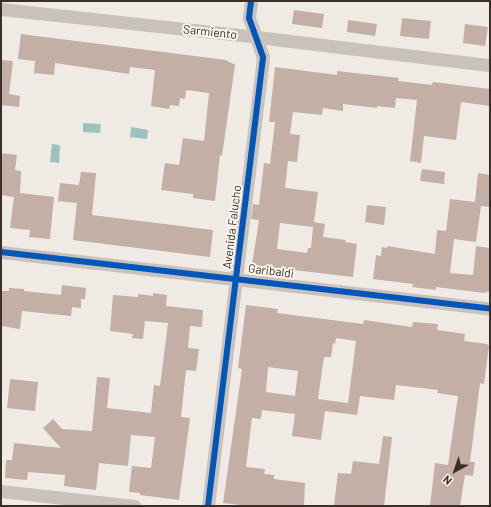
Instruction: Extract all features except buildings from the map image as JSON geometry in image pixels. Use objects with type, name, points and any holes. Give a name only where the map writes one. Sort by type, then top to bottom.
[{"type":"street","name":"Avenida Falucho","points":[[208,506],[263,56],[249,18],[251,1]]},
{"type":"street","name":"Sarmiento","points":[[1,10],[257,37],[490,65]]},
{"type":"street","name":"Garibaldi","points":[[1,252],[237,278],[490,309]]},
{"type":"street","points":[[1,491],[134,506]]},
{"type":"water","points":[[83,123],[101,124],[100,133],[83,132]]},
{"type":"water","points":[[131,127],[148,130],[147,139],[130,137]]},
{"type":"water","points":[[52,144],[60,145],[59,163],[50,162]]},
{"type":"cycle path","points":[[208,506],[263,57],[249,18],[251,1]]},
{"type":"cycle path","points":[[1,252],[490,309]]}]
